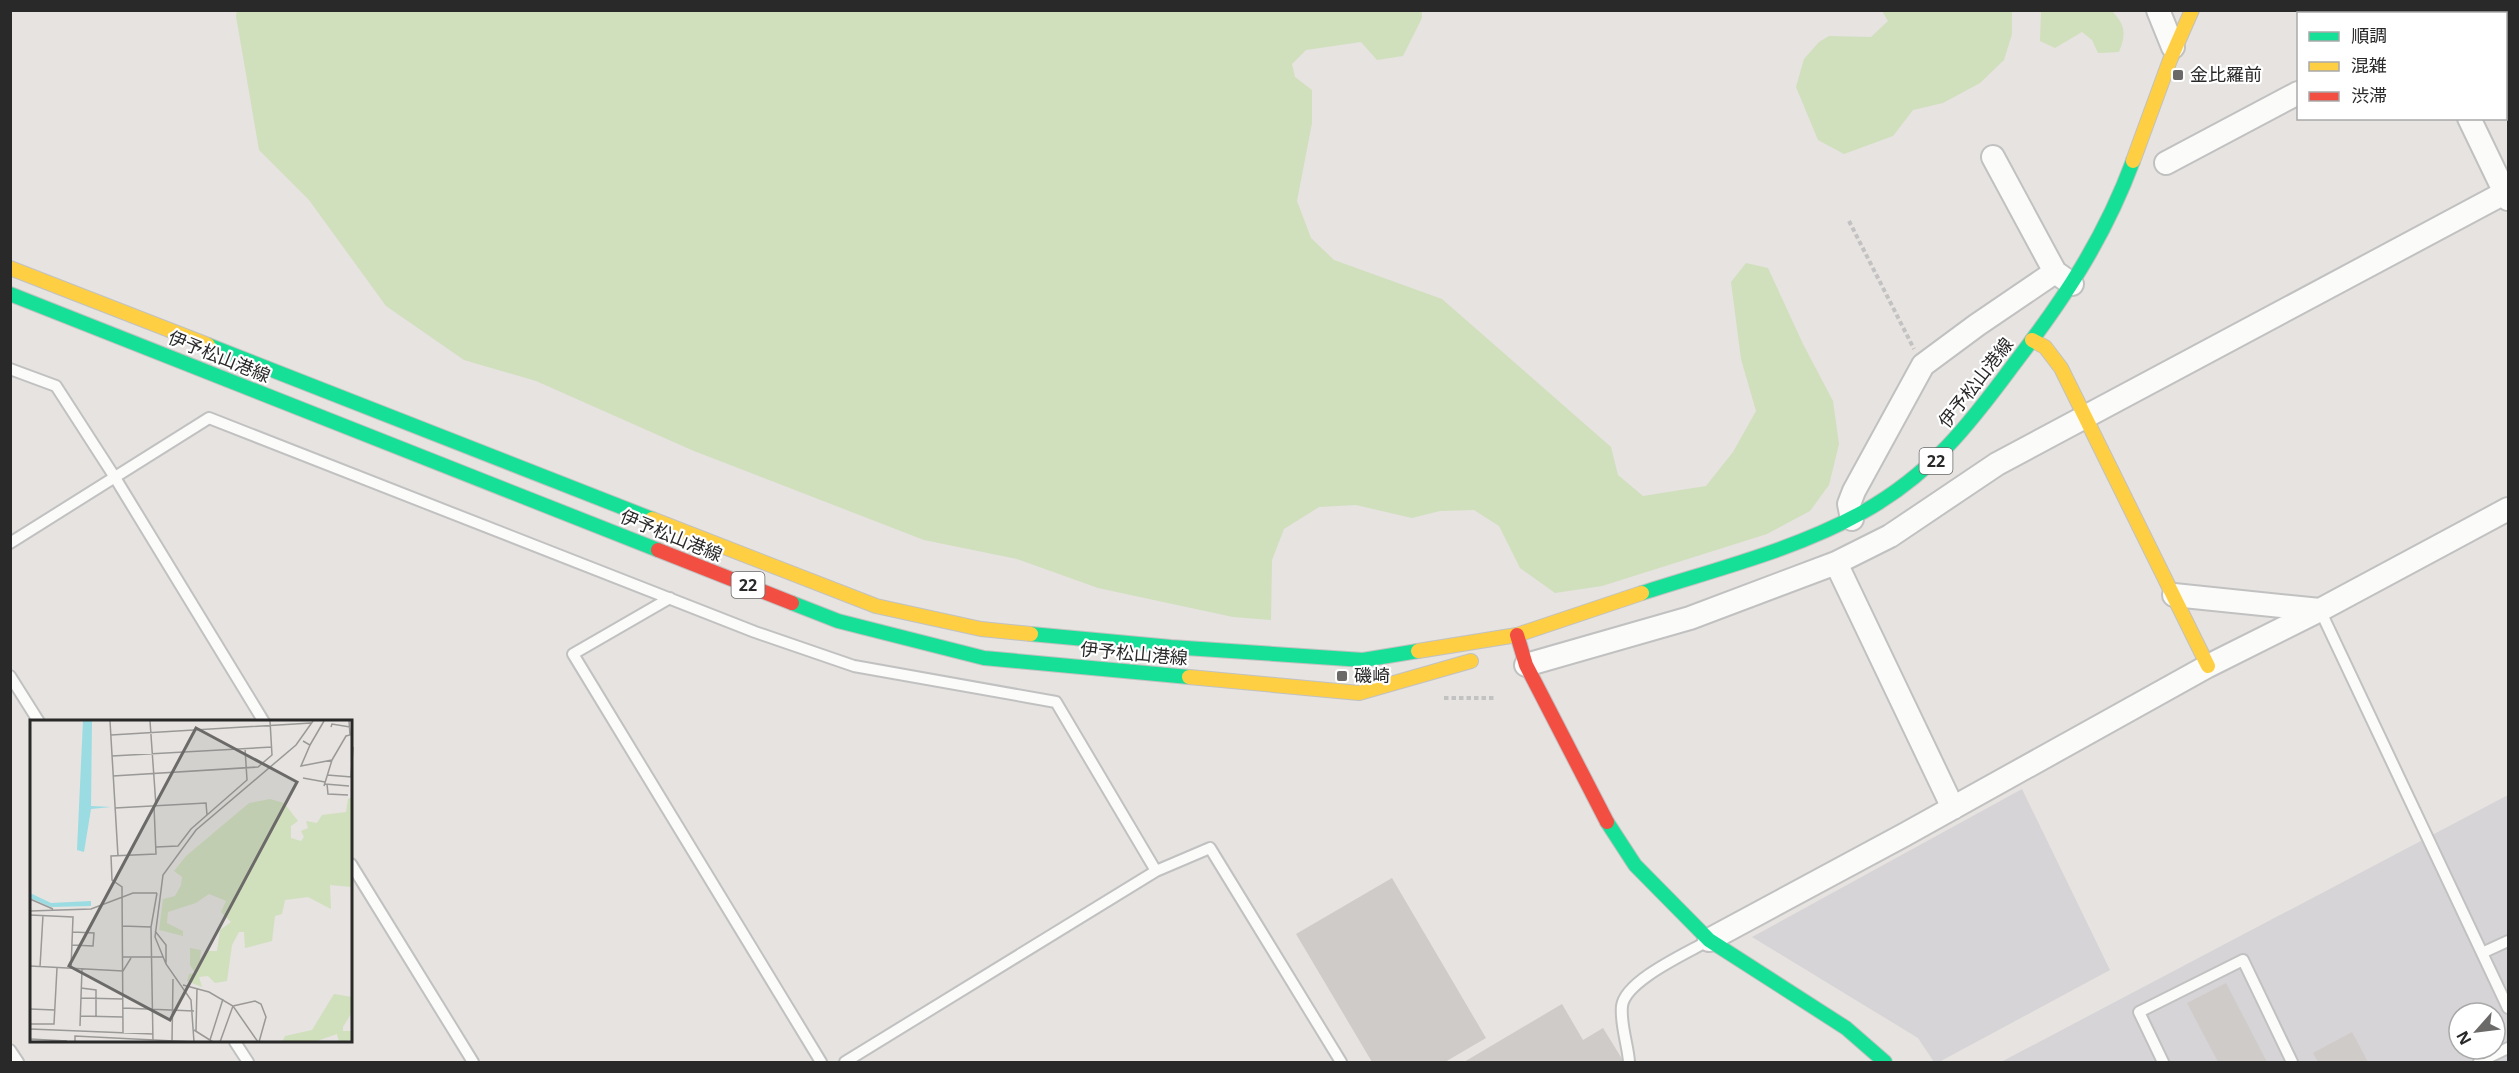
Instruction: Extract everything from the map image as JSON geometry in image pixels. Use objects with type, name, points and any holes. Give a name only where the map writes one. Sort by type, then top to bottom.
[{"type":"main road","name":"伊予松山港線","points":[[10,268],[876,606],[981,629],[1171,647],[1364,660],[1516,635],[1816,536],[1852,519],[1903,487],[1934,462],[1962,434],[2032,340],[2063,278],[2111,215],[2173,47],[2192,10]]},
{"type":"main road","name":"伊予松山港線","points":[[10,294],[838,621],[984,658],[1359,693],[1487,656],[1516,635]]},
{"type":"main road","points":[[2032,340],[2054,357],[2208,666]]},
{"type":"main road","points":[[1516,635],[1526,665],[1600,811],[1635,866],[1709,940],[1846,1028],[1886,1062]]},
{"type":"street","points":[[2158,10],[2173,47]]},
{"type":"street","points":[[2166,163],[2297,94]]},
{"type":"street","points":[[1526,665],[1689,618],[1836,563],[1890,536],[1997,464],[2507,194],[2470,120]]},
{"type":"street","points":[[1852,519],[1849,504],[1854,490],[1923,365],[2063,278],[1994,157]]},
{"type":"street","points":[[1709,940],[2208,666],[2320,610],[2508,509]]},
{"type":"street","points":[[1836,563],[1953,808]]},
{"type":"street","points":[[2174,595],[2320,610]]},
{"type":"lane","points":[[10,369],[56,386],[114,476],[263,720]]},
{"type":"lane","points":[[10,543],[209,418],[755,632],[854,666],[1056,702],[1156,871]]},
{"type":"lane","points":[[670,598],[573,654],[818,1061]]},
{"type":"lane","points":[[2320,610],[2508,1008]]},
{"type":"lane","points":[[10,676],[38,720]]},
{"type":"lane","points":[[845,1062],[1156,871],[1210,848],[1341,1062]]},
{"type":"lane","points":[[352,866],[472,1062]]},
{"type":"lane","points":[[1629,1062],[1622,1006],[1628,992],[1639,982],[1709,940]]},
{"type":"lane","points":[[2482,954],[2508,941]]},
{"type":"lane","points":[[2163,1062],[2139,1012],[2244,960],[2292,1062]]},
{"type":"lane","points":[[236,1043],[248,1062]]},
{"type":"lane","points":[[2479,1062],[2508,1048]]},
{"type":"lane","points":[[10,1050],[18,1062]]},
{"type":"path","points":[[1849,221],[1923,365]]},
{"type":"shaded area","points":[[2022,789],[2110,970],[1939,1062],[1934,1062],[1918,1038],[1752,937]]},
{"type":"shaded area","points":[[2508,795],[2508,1062],[2001,1062]]},
{"type":"green space","points":[[237,10],[1422,11],[1422,18],[1403,56],[1377,60],[1361,42],[1306,50],[1292,64],[1295,77],[1312,90],[1312,123],[1297,201],[1311,238],[1334,260],[1442,299],[1611,447],[1618,475],[1643,496],[1706,486],[1733,452],[1756,411],[1741,359],[1731,282],[1746,263],[1768,268],[1803,344],[1833,401],[1839,444],[1829,485],[1810,511],[1767,534],[1602,586],[1555,593],[1520,568],[1499,526],[1474,510],[1440,511],[1412,518],[1356,505],[1319,507],[1284,529],[1272,560],[1271,620],[1233,617],[1098,588],[1017,559],[924,540],[694,451],[536,381],[464,360],[386,306],[309,200],[259,150],[236,16]]},
{"type":"green space","points":[[1882,11],[2012,11],[2012,34],[2004,60],[1980,83],[1943,103],[1913,110],[1893,136],[1844,154],[1818,140],[1796,87],[1804,59],[1819,42],[1829,36],[1871,37],[1888,21]]},
{"type":"green space","points":[[2041,11],[2112,11],[2120,21],[2123,30],[2119,52],[2098,53],[2092,40],[2082,32],[2055,48],[2040,41]]},
{"type":"building","points":[[1392,878],[1486,1038],[1445,1062],[1372,1062],[1296,934]]},
{"type":"building","points":[[2226,983],[2267,1062],[2218,1062],[2187,1003]]},
{"type":"building","points":[[1562,1004],[1583,1040],[1603,1028],[1624,1062],[1464,1062]]},
{"type":"building","points":[[2352,1032],[2368,1062],[2318,1062],[2313,1053]]},
{"type":"traffic: fast","points":[[1642,593],[1755,558],[1837,525],[1887,497],[1929,465],[1981,408],[2066,292],[2096,242],[2133,161]]},
{"type":"traffic: fast","points":[[10,294],[658,550]]},
{"type":"traffic: fast","points":[[208,345],[652,519]]},
{"type":"traffic: fast","points":[[792,603],[838,621],[984,658],[1189,677]]},
{"type":"traffic: fast","points":[[1031,634],[1171,647],[1363,660],[1418,651]]},
{"type":"traffic: fast","points":[[1607,822],[1635,865],[1709,940],[1846,1028],[1885,1062]]},
{"type":"traffic: slow","points":[[2133,161],[2170,60],[2192,10]]},
{"type":"traffic: slow","points":[[10,268],[208,345]]},
{"type":"traffic: slow","points":[[2032,340],[2045,347],[2061,368],[2208,666]]},
{"type":"traffic: slow","points":[[652,519],[876,606],[981,629],[1031,634]]},
{"type":"traffic: slow","points":[[1418,651],[1517,635],[1642,593]]},
{"type":"traffic: slow","points":[[1189,677],[1359,693],[1471,661]]},
{"type":"traffic: jam","points":[[658,550],[792,603]]},
{"type":"traffic: jam","points":[[1517,635],[1526,665],[1607,822]]},
{"type":"place","name":"金比羅前","points":[[2178,75]]},
{"type":"place","name":"磯崎","points":[[1342,676]]}]
